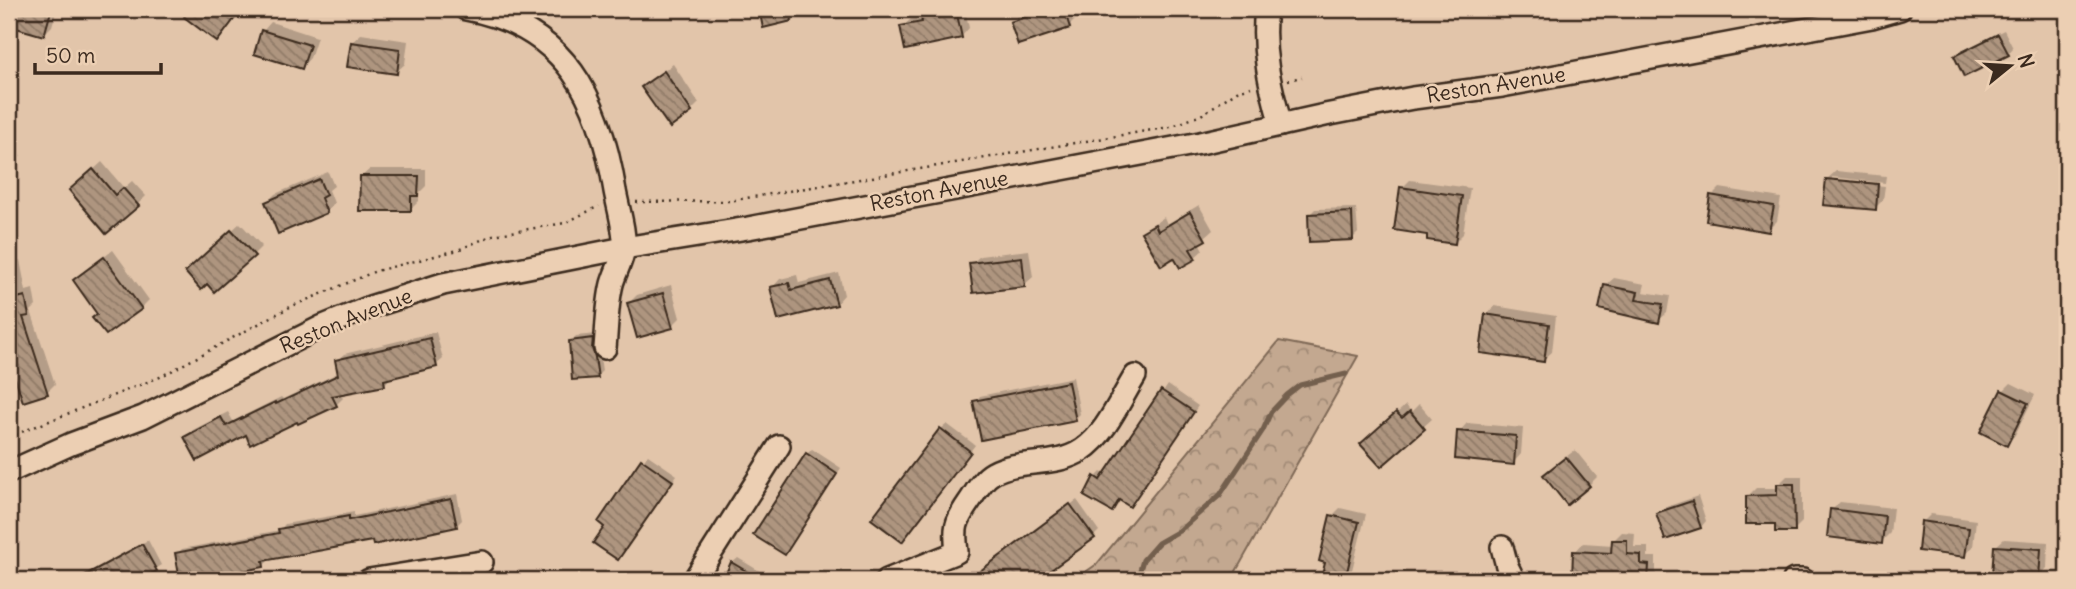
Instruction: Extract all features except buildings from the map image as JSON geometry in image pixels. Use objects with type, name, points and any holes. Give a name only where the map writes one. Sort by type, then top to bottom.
[{"type":"street","points":[[466,9],[506,19],[528,29],[563,59],[580,84],[601,127],[610,157],[624,248],[612,286],[605,348]]},
{"type":"street","points":[[1266,9],[1264,55],[1281,125]]},
{"type":"street","name":"Reston Avenue","points":[[9,472],[71,444],[143,417],[321,327],[370,307],[443,285],[624,248],[748,228],[1200,143],[1413,98],[1502,86],[1872,17],[1900,9]]},
{"type":"street","points":[[887,580],[957,552],[954,532],[958,518],[983,481],[993,473],[1006,468],[1065,458],[1095,440],[1135,376]]},
{"type":"street","points":[[694,580],[779,446]]},
{"type":"street","points":[[1502,547],[1514,580]]},
{"type":"street","points":[[369,580],[482,562]]},
{"type":"street","points":[[1794,580],[1803,580]]},
{"type":"path","points":[[617,203],[729,201],[1157,129],[1200,115],[1237,91],[1303,77]]},
{"type":"path","points":[[9,554],[19,580]]},
{"type":"green space","points":[[1279,341],[1358,356],[1231,580],[1074,580],[1097,564]]},
{"type":"waterway","points":[[1137,580],[1143,560],[1158,543],[1179,531],[1220,495],[1263,430],[1271,412],[1287,395],[1300,385],[1346,374]]}]
